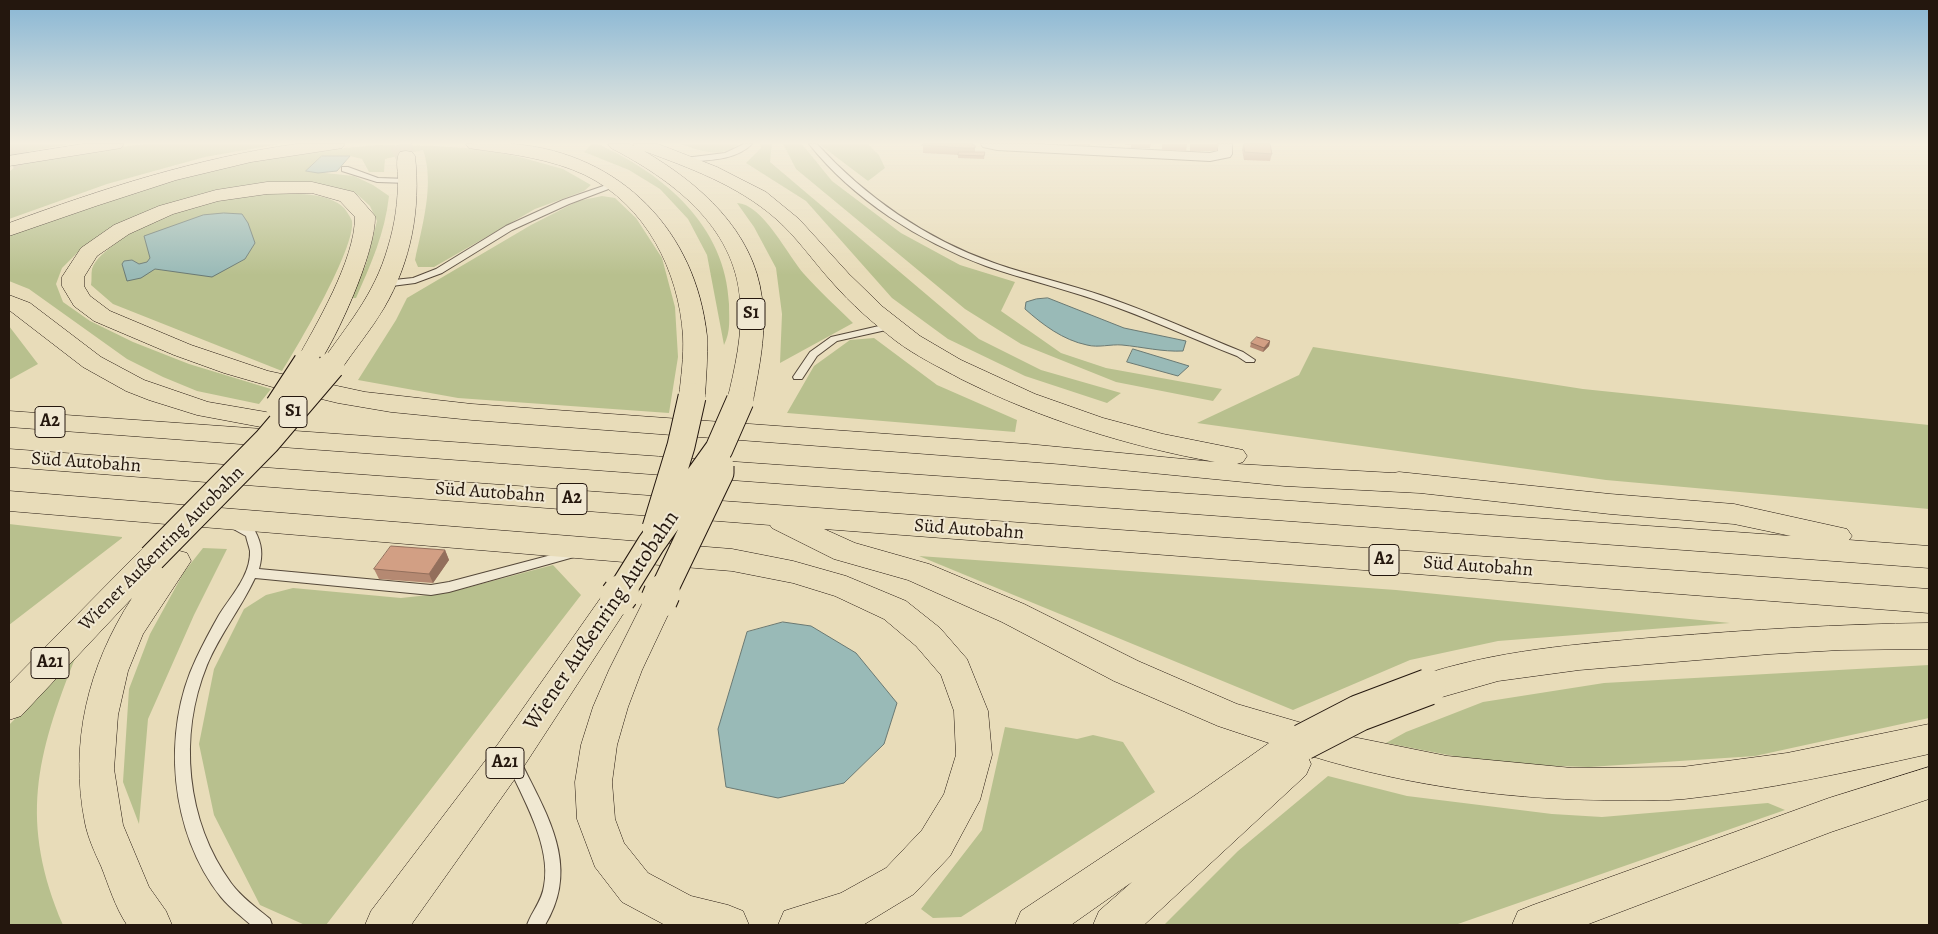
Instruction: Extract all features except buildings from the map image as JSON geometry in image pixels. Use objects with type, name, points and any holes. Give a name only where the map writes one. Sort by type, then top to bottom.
[{"type":"highway","points":[[9,230],[127,188]]},
{"type":"highway","points":[[152,925],[134,900],[104,825],[96,769],[101,715],[112,671],[128,631],[150,596],[154,558],[264,425],[288,393],[328,366],[336,306],[365,233],[366,220],[363,211],[355,202],[342,195],[315,189],[272,188],[235,192],[194,201],[152,215],[107,238],[87,255],[74,275],[73,287],[79,298],[115,322],[198,357],[244,371],[338,395],[444,410],[1060,455],[1283,476],[1417,484],[1734,514],[1929,556]]},
{"type":"highway","points":[[154,558],[197,536],[297,428],[328,366],[380,292],[402,237],[408,188]]},
{"type":"highway","points":[[618,188],[637,202],[652,220],[664,239],[677,264],[688,298],[694,329],[695,366],[692,397],[681,446],[651,544]]},
{"type":"highway","name":"S1","points":[[685,188],[727,232],[741,259],[749,284],[752,322],[748,360],[740,401],[719,449],[694,486]]},
{"type":"highway","points":[[745,188],[775,208],[798,229],[841,279],[892,326],[935,356],[982,380],[1034,403],[1094,424],[1153,440],[1219,454],[1417,484]]},
{"type":"highway","points":[[9,302],[22,308],[92,362],[128,383],[167,397],[199,407],[270,421],[403,436],[430,449]]},
{"type":"highway","name":"S1","points":[[252,457],[304,400],[328,366]]},
{"type":"highway","name":"Süd Autobahn","points":[[9,419],[1929,556]]},
{"type":"highway","points":[[719,449],[720,473],[620,681],[600,739],[593,775],[594,812],[606,850],[635,888],[682,913],[728,925]]},
{"type":"highway","name":"Wiener Außenring Autobahn","points":[[9,706],[252,457]]},
{"type":"highway","name":"Süd Autobahn","points":[[9,458],[1929,601]]},
{"type":"highway","name":"Wiener Außenring Autobahn","points":[[386,925],[510,755],[618,597],[651,544],[694,486]]},
{"type":"highway","points":[[9,501],[732,560],[793,572],[846,588],[895,610],[928,637],[955,669],[970,711],[974,755],[961,800],[936,843],[900,880],[850,911],[799,925]]},
{"type":"highway","points":[[770,514],[844,551],[918,572],[1013,613],[1126,671],[1230,716],[1343,750],[1447,772],[1572,784],[1682,783],[1787,769],[1929,739]]},
{"type":"highway","points":[[1036,925],[1215,816],[1291,767],[1303,742],[1359,713],[1428,687],[1498,668],[1579,657],[1770,641],[1840,637],[1929,636]]},
{"type":"highway","points":[[1533,925],[1561,919],[1829,815],[1929,783]]},
{"type":"highway","points":[[1114,925],[1215,816]]},
{"type":"lane","points":[[380,292],[439,271],[509,228],[566,202],[608,188]]},
{"type":"lane","points":[[858,188],[878,204],[955,250],[1103,299],[1240,354],[1250,360]]},
{"type":"lane","points":[[798,377],[813,354],[834,340],[892,326]]},
{"type":"lane","points":[[222,518],[251,534],[256,552],[251,573],[222,622],[199,667],[187,711],[181,759],[186,805],[203,850],[226,890],[264,925]]},
{"type":"lane","points":[[251,573],[431,590],[449,587],[589,548]]},
{"type":"lane","points":[[510,755],[548,837],[554,863],[553,890],[543,916],[535,925]]},
{"type":"green space","points":[[9,188],[97,188],[9,219]]},
{"type":"green space","points":[[142,188],[274,188],[227,189],[83,247],[62,268],[56,284],[63,302],[90,321],[133,342],[189,364],[271,389],[259,404],[197,391],[163,377],[127,359],[29,289],[9,281],[9,235]]},
{"type":"green space","points":[[332,188],[377,188],[389,196],[381,236],[372,261],[356,298],[352,298],[366,264],[377,221],[370,206],[358,195]]},
{"type":"green space","points":[[428,188],[588,188],[584,191],[535,209],[434,267],[418,267],[415,260]]},
{"type":"green space","points":[[658,188],[669,188],[687,206],[704,227],[717,250],[725,276],[729,304],[729,330],[724,345],[707,255],[688,219]]},
{"type":"green space","points":[[785,188],[800,188],[979,339],[1041,370],[1121,393],[1107,403],[1025,376],[948,339],[892,298],[806,201]]},
{"type":"green space","points":[[818,188],[841,188],[901,233],[960,265],[1015,282],[1001,311],[1061,353],[1106,368],[1222,389],[1213,401],[1116,382],[1021,344],[965,309]]},
{"type":"green space","points":[[281,193],[306,194],[331,199],[344,208],[352,221],[351,234],[336,273],[282,371],[113,304],[91,285],[92,269],[102,255],[133,232],[153,221],[194,206],[216,201]]},
{"type":"green space","points":[[602,196],[615,198],[636,218],[662,258],[675,307],[678,357],[669,413],[458,398],[358,380],[396,320],[407,298],[531,225],[578,201]]},
{"type":"green space","points":[[737,203],[747,206],[765,221],[804,274],[853,323],[780,363],[782,314],[776,268],[754,227]]},
{"type":"green space","points":[[9,326],[38,364],[9,380]]},
{"type":"green space","points":[[874,338],[937,385],[1017,420],[1015,432],[787,413],[814,366],[850,340]]},
{"type":"green space","points":[[1313,347],[1583,389],[1929,425],[1929,509],[1606,480],[1197,423],[1299,375]]},
{"type":"green space","points":[[9,524],[122,537],[122,538],[9,625]]},
{"type":"green space","points":[[203,548],[227,549],[194,615],[148,719],[139,824],[123,782],[129,689],[150,634],[184,572]]},
{"type":"green space","points":[[919,556],[1396,590],[1730,623],[1498,641],[1410,660],[1293,710]]},
{"type":"green space","points":[[553,565],[581,595],[326,925],[305,925],[260,905],[214,815],[199,744],[214,669],[244,609],[266,595],[293,588],[401,598],[447,593]]},
{"type":"green space","points":[[76,656],[51,726],[38,789],[37,821],[41,854],[49,888],[63,925],[9,925],[9,725]]},
{"type":"green space","points":[[1929,665],[1929,718],[1755,756],[1589,767],[1495,764],[1386,743],[1406,732],[1483,702],[1604,683]]},
{"type":"green space","points":[[1005,727],[1077,739],[1093,735],[1123,742],[1155,792],[961,917],[933,918],[921,909],[982,830]]},
{"type":"green space","points":[[1328,776],[1407,796],[1552,814],[1602,817],[1768,803],[1785,810],[1455,925],[1164,925],[1238,851]]},
{"type":"water","points":[[242,214],[248,223],[255,243],[245,259],[212,277],[155,269],[141,278],[127,281],[122,264],[124,261],[132,260],[139,264],[147,262],[150,258],[144,236],[203,215]]},
{"type":"water","points":[[1048,298],[1124,328],[1186,341],[1183,351],[1122,345],[1091,346],[1070,340],[1046,326],[1025,309],[1026,302]]},
{"type":"water","points":[[1133,349],[1189,366],[1178,376],[1127,362]]},
{"type":"water","points":[[783,622],[811,626],[856,653],[897,703],[884,744],[844,783],[778,798],[726,787],[718,729],[747,632]]}]
